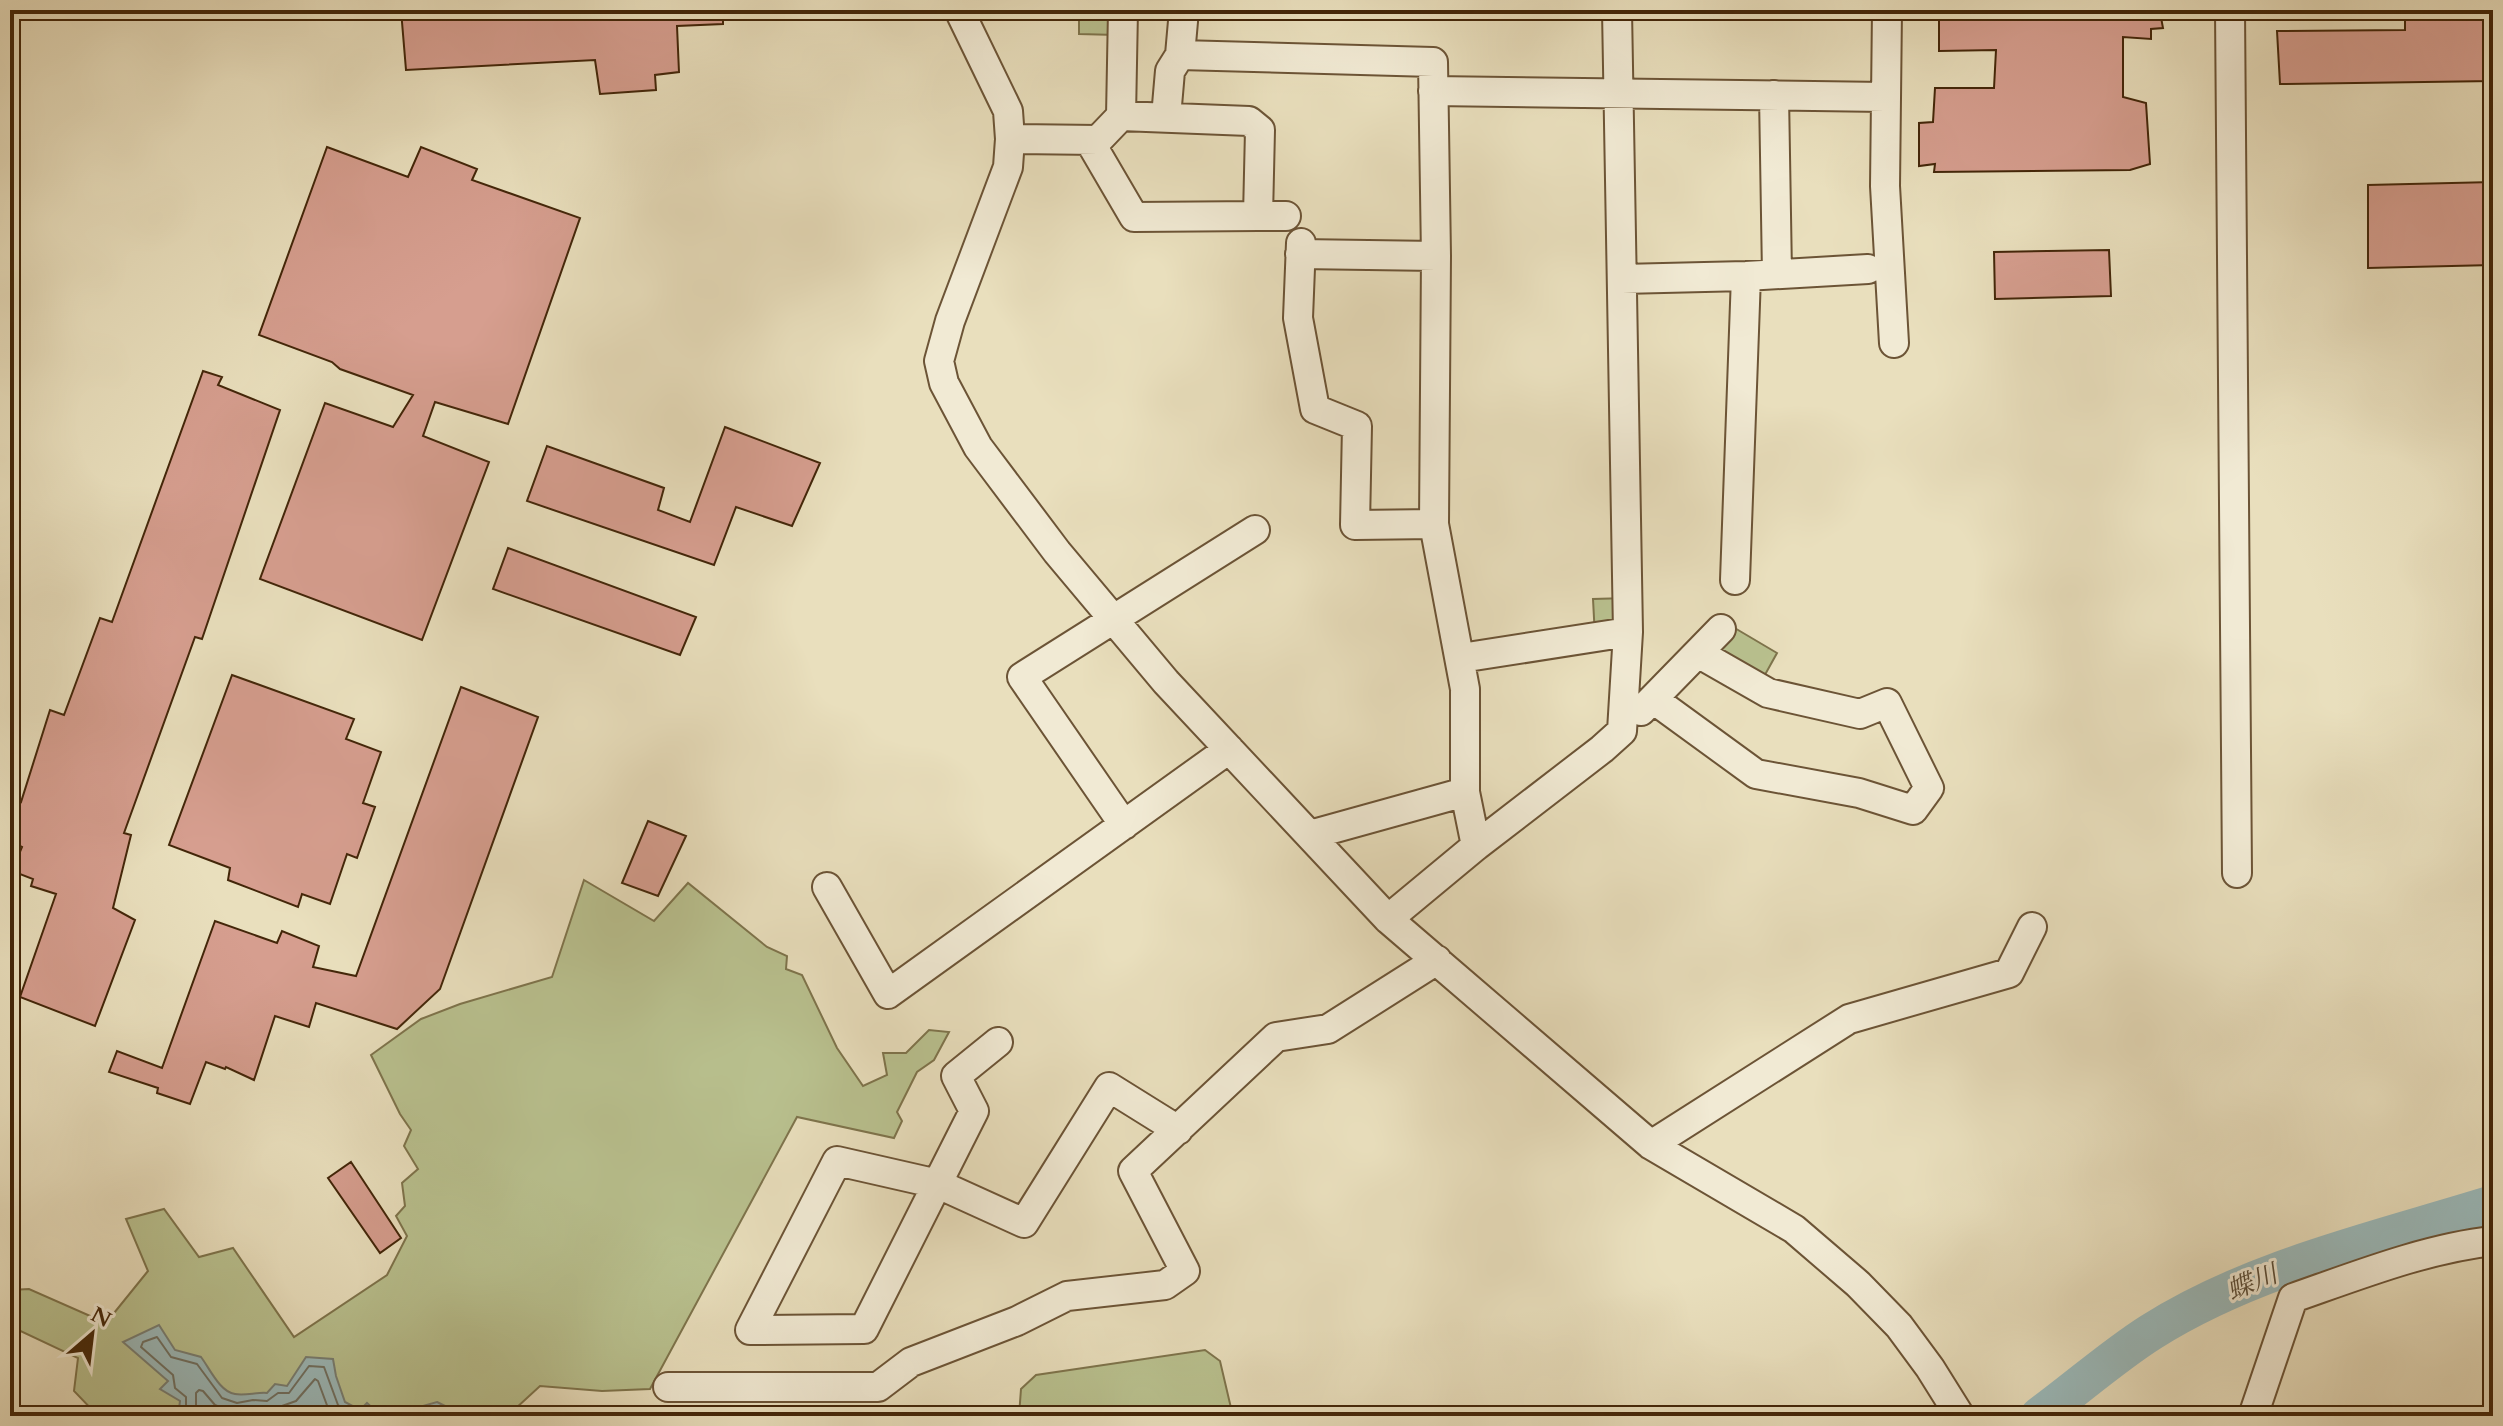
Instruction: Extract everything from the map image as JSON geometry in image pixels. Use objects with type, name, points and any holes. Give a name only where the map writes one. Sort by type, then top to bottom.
[{"type":"street","points":[[959,10],[1008,111],[1010,139],[1008,167],[950,321],[939,361],[944,383],[978,447],[1057,552],[1166,682],[1388,919],[1651,1145],[1794,1229],[1858,1284],[1899,1326],[1960,1416]]},
{"type":"street","points":[[1010,139],[1098,140],[1121,116],[1123,10]]},
{"type":"street","points":[[1166,117],[1170,71],[1180,55],[1184,10]]},
{"type":"street","points":[[1617,10],[1628,632],[1622,731]]},
{"type":"street","points":[[1887,10],[1885,186],[1894,343]]},
{"type":"street","points":[[2230,10],[2237,873]]},
{"type":"street","points":[[1180,55],[1433,62],[1436,256],[1434,524],[1461,658],[1465,689],[1465,792],[1476,846]]},
{"type":"street","points":[[1433,91],[1885,97]]},
{"type":"street","points":[[1774,95],[1777,274]]},
{"type":"street","points":[[1089,140],[1134,217],[1272,216],[1260,130],[1249,121],[1121,116]]},
{"type":"street","points":[[1434,524],[1355,525],[1357,426],[1315,409],[1298,318],[1300,248],[1436,256]]},
{"type":"street","points":[[1622,279],[1868,269]]},
{"type":"street","points":[[1735,580],[1746,276]]},
{"type":"street","points":[[1124,825],[1022,677],[1255,530]]},
{"type":"street","points":[[1388,919],[1476,846],[1602,749],[1721,629]]},
{"type":"street","points":[[1461,658],[1628,632]]},
{"type":"street","points":[[1653,699],[1756,774],[1859,793],[1913,810],[1929,788],[1887,703],[1860,714],[1768,693],[1698,653]]},
{"type":"street","points":[[827,887],[888,994],[1229,749]]},
{"type":"street","points":[[1310,835],[1465,792]]},
{"type":"street","points":[[1651,1145],[1849,1019],[2009,973],[2032,927]]},
{"type":"street","points":[[668,1387],[878,1387],[911,1362],[1017,1321],[1067,1296],[1165,1285],[1185,1271],[1133,1171],[1276,1037],[1328,1029],[1437,960]]},
{"type":"street","points":[[998,1042],[956,1076],[974,1111],[938,1184],[864,1329],[750,1330],[837,1161],[938,1184],[1024,1223],[1109,1087],[1178,1130]]},
{"type":"street","points":[[2253,1416],[2293,1298],[2374,1269],[2493,1241]]},
{"type":"green space","points":[[1079,10],[1116,10],[1116,35],[1079,34]]},
{"type":"green space","points":[[1627,598],[1628,632],[1595,637],[1593,599]]},
{"type":"green space","points":[[1733,627],[1777,653],[1761,682],[1719,658],[1718,646]]},
{"type":"green space","points":[[584,880],[654,921],[688,883],[767,947],[787,956],[786,969],[802,975],[837,1048],[863,1086],[887,1075],[883,1053],[906,1053],[929,1030],[949,1032],[934,1060],[917,1072],[897,1112],[902,1121],[894,1138],[797,1117],[650,1389],[602,1391],[540,1386],[515,1409],[481,1416],[98,1416],[74,1391],[78,1358],[14,1328],[10,1321],[11,1290],[29,1289],[106,1323],[148,1271],[126,1219],[164,1209],[199,1257],[233,1248],[294,1337],[387,1275],[407,1236],[396,1216],[405,1206],[402,1183],[418,1169],[404,1146],[411,1130],[371,1055],[421,1019],[552,977]]},
{"type":"green space","points":[[1205,1350],[1220,1361],[1231,1408],[1252,1413],[1389,1409],[1400,1416],[1019,1416],[1021,1389],[1036,1375]]},
{"type":"water","points":[[159,1325],[175,1350],[201,1357],[220,1385],[230,1392],[267,1393],[275,1384],[287,1386],[306,1357],[333,1359],[345,1402],[360,1410],[367,1403],[381,1416],[178,1416],[180,1401],[160,1389],[168,1381],[123,1342]]},
{"type":"water","points":[[437,1402],[465,1416],[414,1416],[419,1407]]},
{"type":"building","points":[[401,10],[723,10],[723,24],[677,26],[679,72],[655,75],[656,90],[600,94],[595,60],[406,70]]},
{"type":"building","points":[[2405,10],[2493,10],[2493,81],[2280,84],[2277,31],[2405,30]]},
{"type":"building","points":[[1939,12],[2160,12],[2163,28],[2151,29],[2151,39],[2123,37],[2123,97],[2146,103],[2150,164],[2130,170],[1934,172],[1935,164],[1919,166],[1919,123],[1933,122],[1935,88],[1994,88],[1996,50],[1939,51]]},
{"type":"building","points":[[327,147],[408,177],[421,147],[477,169],[472,180],[580,218],[508,424],[435,402],[423,436],[489,462],[422,640],[260,579],[325,403],[393,427],[413,395],[259,335]]},
{"type":"building","points":[[2493,182],[2493,265],[2368,268],[2368,185]]},
{"type":"building","points":[[2109,250],[2111,296],[1995,299],[1994,252]]},
{"type":"building","points":[[203,371],[222,377],[218,385],[280,410],[202,639],[195,637],[124,833],[131,835],[113,908],[135,920],[95,1026],[20,997],[56,894],[31,886],[33,879],[12,871],[22,847],[10,841],[10,797],[21,802],[50,710],[64,715],[100,618],[112,622]]},
{"type":"building","points":[[725,427],[820,463],[792,526],[736,507],[714,565],[527,501],[547,446],[664,488],[658,510],[690,522]]},
{"type":"building","points":[[508,548],[696,617],[680,655],[493,589]]},
{"type":"building","points":[[232,675],[354,719],[346,739],[381,752],[363,803],[375,807],[357,858],[347,854],[330,904],[302,894],[298,907],[228,880],[230,868],[169,845]]},
{"type":"building","points":[[461,687],[538,717],[440,989],[397,1029],[316,1003],[309,1027],[275,1016],[254,1080],[206,1062],[190,1104],[157,1093],[158,1088],[109,1072],[117,1051],[162,1068],[215,921],[277,943],[282,931],[319,946],[313,967],[356,976]]},
{"type":"building","points":[[648,821],[686,836],[658,896],[622,883]]},
{"type":"building","points":[[351,1162],[401,1238],[380,1253],[328,1178]]},
{"type":"waterway","name":"蝶川","points":[[2039,1416],[2123,1351],[2191,1309],[2274,1272],[2493,1204]]}]
